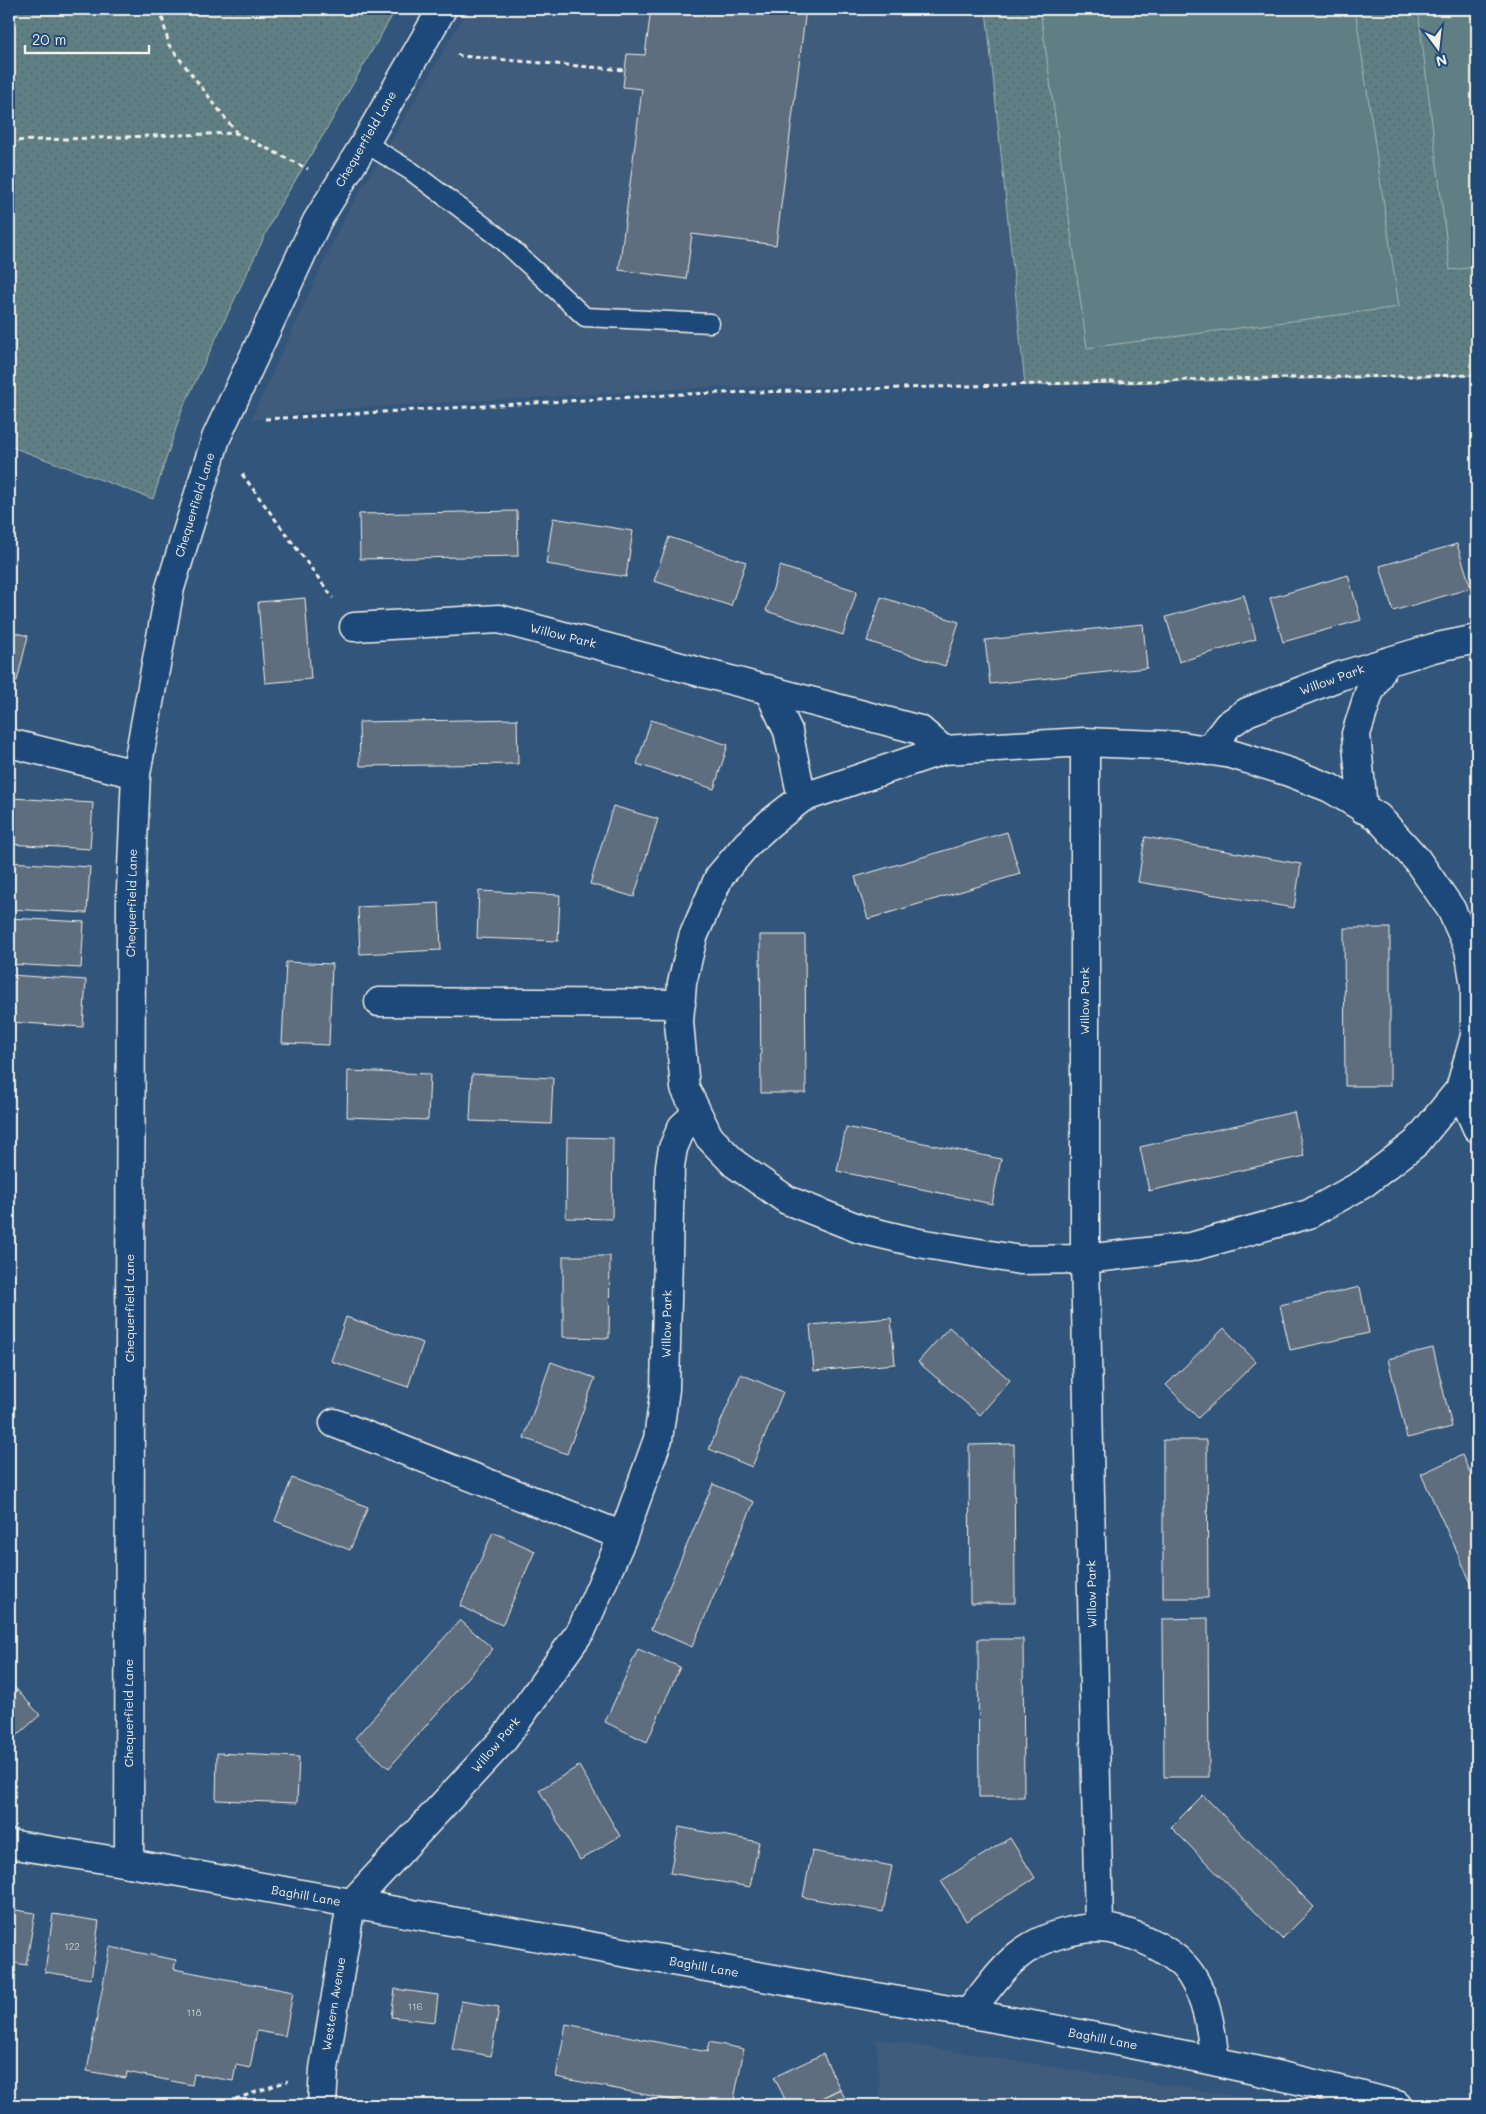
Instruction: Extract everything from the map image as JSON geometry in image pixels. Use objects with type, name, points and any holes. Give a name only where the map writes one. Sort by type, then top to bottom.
[{"type":"street","name":"Chequerfield Lane","points":[[129,1864],[131,890],[136,774],[170,588],[219,430],[316,221],[365,143],[442,9]]},
{"type":"street","name":"Willow Park","points":[[354,627],[499,620],[920,730],[943,750]]},
{"type":"street","name":"Willow Park","points":[[1208,751],[1228,725],[1247,712],[1340,676],[1433,648],[1477,640]]},
{"type":"street","name":"Willow Park","points":[[1364,808],[1356,734],[1370,692],[1386,662]]},
{"type":"street","points":[[768,689],[788,731],[802,798]]},
{"type":"street","name":"Willow Park","points":[[1085,742],[1085,1259],[1099,1928]]},
{"type":"street","points":[[1085,742],[1182,746],[1208,751],[1231,754],[1289,772],[1330,788],[1378,817],[1417,860],[1451,909],[1469,949],[1476,986],[1475,1036],[1460,1089],[1416,1143],[1363,1184],[1309,1214],[1191,1247],[1085,1259],[1020,1260],[919,1242],[860,1229],[787,1200],[735,1164],[709,1137],[684,1088],[680,1004],[682,983],[693,937],[719,877],[747,844],[802,798],[943,750],[1085,742]]},
{"type":"street","points":[[9,743],[136,774]]},
{"type":"street","points":[[378,1002],[680,1004]]},
{"type":"street","points":[[1460,1089],[1477,1128]]},
{"type":"street","name":"Willow Park","points":[[351,1904],[504,1739],[582,1629],[622,1536],[658,1439],[665,1389],[670,1166],[673,1148],[682,1127],[697,1113]]},
{"type":"street","points":[[334,1423],[622,1536]]},
{"type":"street","name":"Baghill Lane","points":[[9,1844],[968,2013],[1215,2061],[1338,2098],[1397,2105]]},
{"type":"street","name":"Western Avenue","points":[[322,2105],[324,2069],[351,1904]]},
{"type":"street","points":[[968,2013],[999,1975],[1024,1951],[1062,1933],[1099,1928],[1140,1937],[1172,1954],[1190,1974],[1209,2014],[1215,2061]]},
{"type":"lane","points":[[365,143],[411,171],[500,238],[585,316],[710,323]]},
{"type":"path","points":[[160,9],[169,45],[236,133],[340,184]]},
{"type":"path","points":[[425,37],[461,56],[625,70]]},
{"type":"path","points":[[9,141],[236,133]]},
{"type":"path","points":[[354,627],[219,430],[684,394],[1221,379],[1477,375]]},
{"type":"path","points":[[218,2105],[324,2069]]},
{"type":"shaded area","points":[[468,9],[986,9],[1025,385],[714,387],[321,410],[251,420],[346,214]]},
{"type":"shaded area","points":[[877,2039],[1292,2105],[880,2105]]},
{"type":"green space","points":[[9,9],[396,9],[325,132],[277,210],[182,410],[153,499],[9,446]]},
{"type":"green space","points":[[986,9],[1477,9],[1477,375],[1025,385]]},
{"type":"green space","points":[[1040,9],[1355,9],[1399,307],[1087,348]]},
{"type":"green space","points":[[1418,9],[1477,9],[1477,267],[1450,270]]},
{"type":"building","points":[[651,9],[806,9],[776,245],[692,234],[686,279],[619,270],[642,89],[623,87],[625,70],[627,54],[645,55]]},
{"type":"building","points":[[517,511],[518,556],[360,559],[359,514]]},
{"type":"building","points":[[553,518],[633,531],[626,577],[546,564]]},
{"type":"building","points":[[669,537],[746,562],[731,606],[654,581]]},
{"type":"building","points":[[1457,544],[1471,588],[1393,611],[1380,566]]},
{"type":"building","points":[[780,566],[857,591],[843,635],[766,611]]},
{"type":"building","points":[[1348,575],[1361,620],[1283,642],[1270,598]]},
{"type":"building","points":[[1244,595],[1256,639],[1179,662],[1166,617]]},
{"type":"building","points":[[881,597],[959,622],[945,666],[867,641]]},
{"type":"building","points":[[305,598],[311,679],[265,683],[258,602]]},
{"type":"building","points":[[1143,624],[1147,668],[990,684],[985,640]]},
{"type":"building","points":[[9,631],[28,636],[17,681],[9,679]]},
{"type":"building","points":[[517,719],[518,764],[360,766],[359,722]]},
{"type":"building","points":[[651,720],[728,745],[714,789],[637,764]]},
{"type":"building","points":[[12,798],[93,803],[90,849],[9,844]]},
{"type":"building","points":[[613,806],[658,819],[634,897],[590,884]]},
{"type":"building","points":[[1477,820],[1477,834],[1471,825]]},
{"type":"building","points":[[1007,832],[1020,874],[868,919],[855,877]]},
{"type":"building","points":[[1145,837],[1301,864],[1294,908],[1138,882]]},
{"type":"building","points":[[9,862],[90,867],[87,913],[9,909]]},
{"type":"building","points":[[479,891],[560,895],[558,941],[477,938]]},
{"type":"building","points":[[439,903],[441,950],[360,954],[358,907]]},
{"type":"building","points":[[9,918],[84,922],[81,968],[9,964]]},
{"type":"building","points":[[1344,928],[1390,928],[1390,1086],[1345,1086]]},
{"type":"building","points":[[760,935],[805,935],[806,1093],[761,1093]]},
{"type":"building","points":[[286,962],[332,964],[329,1045],[282,1043]]},
{"type":"building","points":[[9,975],[86,980],[83,1027],[9,1022]]},
{"type":"building","points":[[348,1071],[430,1074],[428,1120],[347,1117]]},
{"type":"building","points":[[472,1074],[553,1078],[551,1124],[470,1121]]},
{"type":"building","points":[[1294,1112],[1304,1156],[1149,1191],[1140,1147]]},
{"type":"building","points":[[846,1127],[1001,1159],[992,1204],[837,1171]]},
{"type":"building","points":[[567,1137],[613,1138],[612,1219],[566,1218]]},
{"type":"building","points":[[563,1256],[610,1256],[609,1338],[563,1337]]},
{"type":"building","points":[[1360,1287],[1369,1333],[1290,1350],[1280,1305]]},
{"type":"building","points":[[346,1317],[423,1343],[408,1387],[331,1361]]},
{"type":"building","points":[[891,1318],[895,1364],[814,1371],[810,1325]]},
{"type":"building","points":[[949,1327],[1010,1380],[980,1415],[918,1362]]},
{"type":"building","points":[[1224,1328],[1256,1362],[1198,1418],[1166,1385]]},
{"type":"building","points":[[1433,1348],[1452,1427],[1407,1438],[1388,1359]]},
{"type":"building","points":[[551,1362],[595,1378],[567,1454],[524,1438]]},
{"type":"building","points":[[741,1374],[783,1392],[752,1467],[709,1449]]},
{"type":"building","points":[[1163,1440],[1207,1440],[1208,1598],[1163,1598]]},
{"type":"building","points":[[1014,1444],[1015,1603],[970,1603],[969,1445]]},
{"type":"building","points":[[1462,1455],[1477,1489],[1477,1596],[1421,1474]]},
{"type":"building","points":[[292,1478],[368,1507],[350,1550],[275,1521]]},
{"type":"building","points":[[713,1484],[754,1502],[692,1647],[651,1629]]},
{"type":"building","points":[[493,1532],[535,1551],[502,1625],[460,1606]]},
{"type":"building","points":[[1208,1618],[1209,1777],[1164,1777],[1163,1619]]},
{"type":"building","points":[[460,1620],[493,1649],[389,1768],[355,1738]]},
{"type":"building","points":[[978,1639],[1023,1639],[1024,1797],[979,1797]]},
{"type":"building","points":[[638,1649],[680,1667],[647,1742],[605,1722]]},
{"type":"building","points":[[9,1681],[17,1690],[9,1698]]},
{"type":"building","points":[[17,1690],[40,1715],[9,1743],[9,1698]]},
{"type":"building","points":[[217,1753],[299,1757],[297,1803],[216,1800]]},
{"type":"building","points":[[579,1766],[620,1836],[580,1860],[539,1790]]},
{"type":"building","points":[[1203,1795],[1314,1907],[1282,1939],[1171,1827]]},
{"type":"building","points":[[679,1827],[759,1842],[750,1887],[670,1873]]},
{"type":"building","points":[[1010,1838],[1035,1878],[966,1921],[941,1881]]},
{"type":"building","points":[[812,1851],[892,1866],[883,1912],[803,1897]]},
{"type":"building","points":[[9,1909],[35,1913],[26,1965],[9,1962]]},
{"type":"building","points":[[53,1914],[99,1921],[91,1979],[45,1972]]},
{"type":"building","points":[[110,1947],[176,1960],[174,1969],[293,1992],[285,2036],[257,2031],[250,2068],[236,2065],[233,2081],[194,2074],[192,2085],[127,2072],[126,2078],[87,2071]]},
{"type":"building","points":[[395,1989],[438,1995],[435,2022],[391,2017]]},
{"type":"building","points":[[461,2001],[499,2007],[491,2056],[452,2049]]},
{"type":"building","points":[[566,2024],[707,2052],[709,2042],[744,2049],[733,2105],[697,2105],[556,2077]]},
{"type":"building","points":[[823,2054],[840,2089],[807,2105],[788,2105],[774,2077]]},
{"type":"building","points":[[840,2089],[849,2105],[807,2105]]}]
